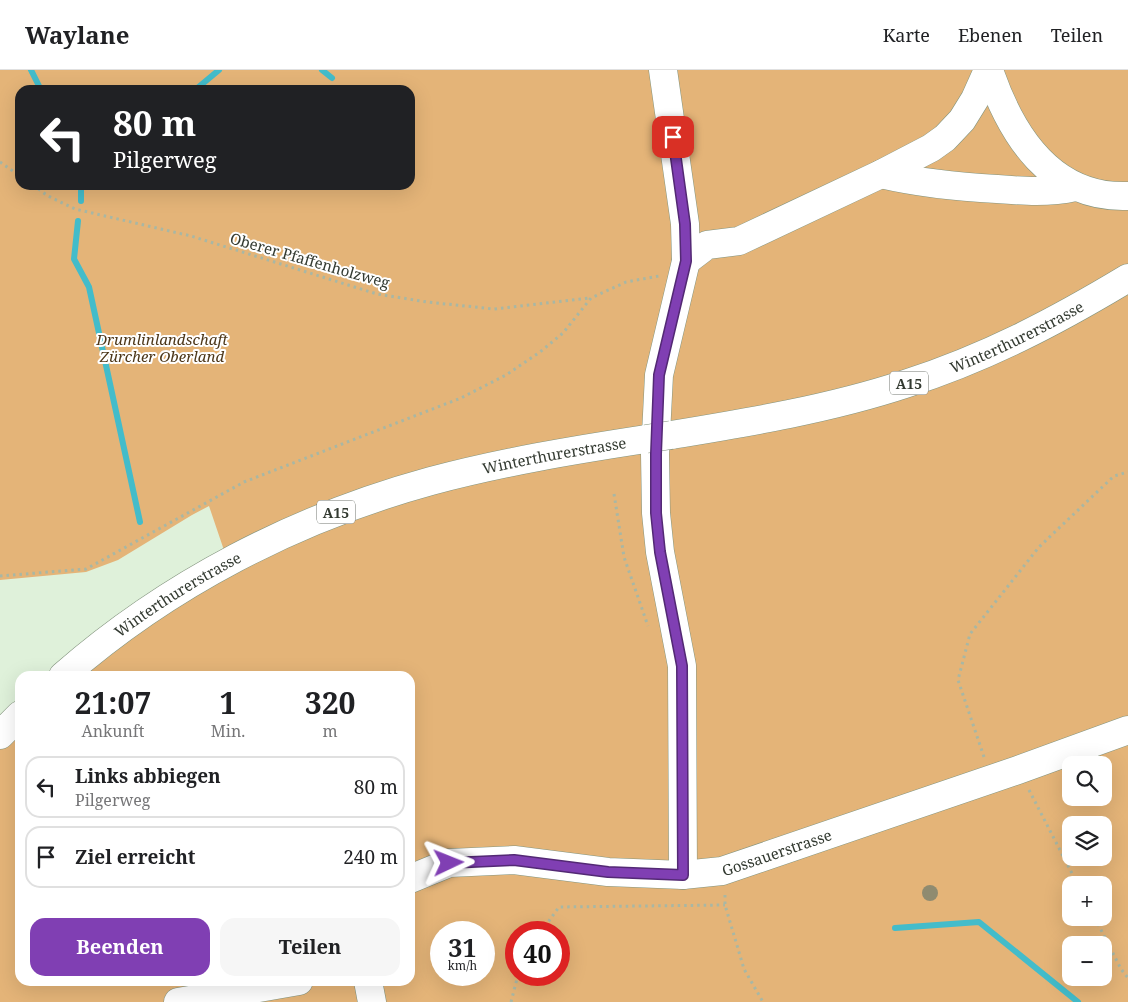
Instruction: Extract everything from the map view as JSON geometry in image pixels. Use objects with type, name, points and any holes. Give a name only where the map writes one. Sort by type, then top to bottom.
[{"type":"main road","points":[[663,70],[685,224],[686,261],[659,375],[656,454],[656,513],[660,552],[682,666],[683,875]]},
{"type":"main road","points":[[686,261],[707,245],[739,241],[881,174],[931,148],[954,130],[969,110],[989,70]]},
{"type":"main road","points":[[989,70],[1008,117],[1028,149],[1041,162],[1075,187],[1096,194],[1128,196]]},
{"type":"main road","points":[[881,174],[925,183],[971,188],[1035,191],[1075,187]]},
{"type":"main road","name":"Winterthurerstrasse","points":[[69,671],[133,621],[180,590],[245,553],[318,519],[399,490],[459,474],[557,454],[803,412],[874,394],[924,378],[1030,334],[1128,278]]},
{"type":"main road","points":[[0,735],[15,720]]},
{"type":"main road","name":"Gossauerstrasse","points":[[415,877],[449,863],[514,860],[608,872],[683,875],[722,871],[1018,770],[1128,730]]},
{"type":"main road","points":[[178,1002],[270,986]]},
{"type":"main road","points":[[369,986],[372,1002]]},
{"type":"path","points":[[0,162],[15,172]]},
{"type":"path","name":"Oberer Pfaffenholzweg","points":[[40,190],[75,209],[191,236],[377,294],[427,302],[494,309],[591,298]]},
{"type":"path","points":[[0,576],[86,568],[244,482],[460,398],[506,375],[540,352],[563,333],[591,298],[626,282]]},
{"type":"path","points":[[992,779],[958,680],[970,634],[1039,547],[1114,476],[1128,472]]},
{"type":"path","points":[[614,494],[624,557],[650,629]]},
{"type":"path","points":[[1018,770],[1073,876]]},
{"type":"path","points":[[722,871],[725,905],[744,969],[763,1002]]},
{"type":"path","points":[[549,921],[559,907],[725,905]]},
{"type":"path","points":[[1099,926],[1121,969],[1128,978]]},
{"type":"path","points":[[511,1002],[515,986]]},
{"type":"green space","name":"Drumlinlandschaft Zürcher Oberland","points":[[0,70],[1128,70],[1128,1002],[0,1002],[0,735],[15,720],[15,986],[415,986],[415,671],[70,671],[228,562],[209,506],[118,560],[86,572],[0,580]]},
{"type":"waterway","points":[[31,70],[38,85]]},
{"type":"waterway","points":[[201,85],[219,70]]},
{"type":"waterway","points":[[322,70],[332,78]]},
{"type":"waterway","points":[[81,190],[81,201]]},
{"type":"waterway","points":[[78,221],[74,259],[89,287],[140,522]]},
{"type":"waterway","points":[[895,928],[979,922],[1078,1002]]},
{"type":"route","points":[[449,863],[514,860],[608,872],[683,875],[682,666],[660,552],[656,513],[659,375],[686,261],[685,224],[673,137]]}]
